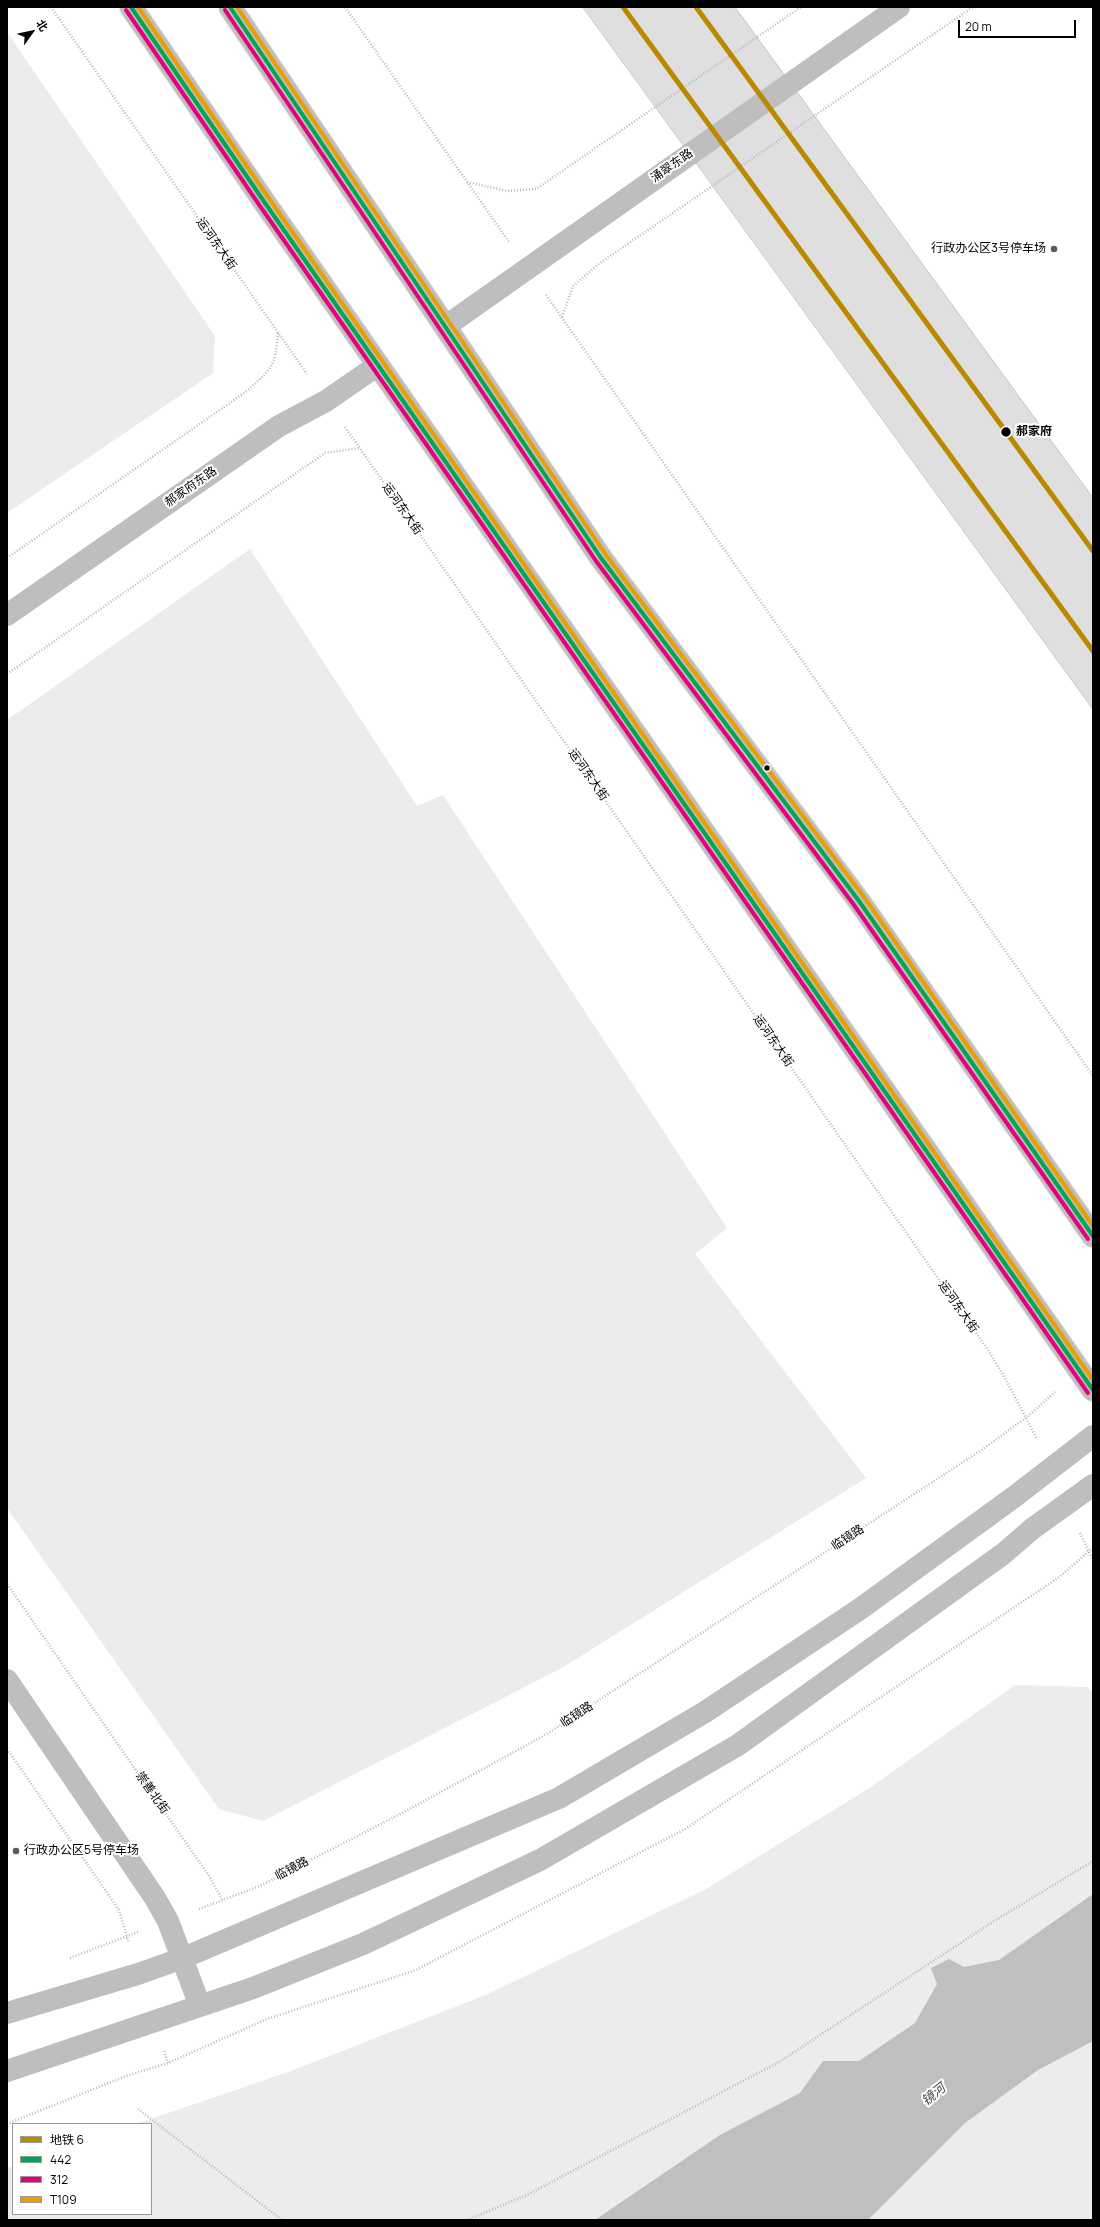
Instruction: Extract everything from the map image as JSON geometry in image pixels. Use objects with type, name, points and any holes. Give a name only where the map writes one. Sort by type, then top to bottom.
[{"type":"street","points":[[131,7],[378,365],[1093,1390]]},
{"type":"street","points":[[230,7],[601,558],[859,901],[1093,1236]]},
{"type":"street","name":"涌翠东路","points":[[446,326],[899,7]]},
{"type":"street","name":"郝家府东路","points":[[7,615],[279,426],[326,401],[378,365]]},
{"type":"street","points":[[7,2013],[138,1974],[183,1958],[559,1798],[705,1712],[854,1613],[1051,1469],[1093,1436]]},
{"type":"street","points":[[7,2071],[253,1988],[363,1944],[540,1860],[738,1745],[1003,1554],[1032,1530],[1093,1485]]},
{"type":"street","points":[[7,1680],[150,1891],[168,1921],[200,2006]]},
{"type":"path","name":"运河东大街","points":[[52,7],[988,1350],[1026,1417],[1051,1469]]},
{"type":"path","points":[[345,7],[1093,1076]]},
{"type":"path","points":[[467,182],[507,191],[536,189],[801,7]]},
{"type":"path","points":[[562,318],[573,286],[600,263],[973,7]]},
{"type":"path","points":[[7,558],[247,391],[268,372],[276,358],[278,332]]},
{"type":"path","points":[[7,674],[325,453],[360,448]]},
{"type":"path","name":"临镜路","points":[[67,1960],[127,1935],[222,1901],[267,1882],[406,1811],[547,1734],[983,1449],[1026,1417],[1079,1369]]},
{"type":"path","points":[[1068,1504],[1093,1561]]},
{"type":"path","name":"崇善北街","points":[[7,1584],[210,1876],[237,1936]]},
{"type":"path","points":[[7,1749],[119,1910],[138,1974]]},
{"type":"path","points":[[467,2220],[527,2195],[779,2062],[991,1923],[1093,1861]]},
{"type":"path","points":[[253,1988],[267,2019]]},
{"type":"path","points":[[154,2022],[168,2063]]},
{"type":"path","points":[[138,2109],[282,2220]]},
{"type":"shaded area","points":[[7,32],[215,336],[213,373],[7,513]]},
{"type":"shaded area","points":[[250,549],[417,806],[443,795],[727,1228],[695,1254],[866,1478],[560,1669],[263,1821],[219,1809],[7,1508],[7,720]]},
{"type":"shaded area","points":[[1015,1685],[1088,1687],[1093,1694],[1093,2220],[7,2220],[7,2168],[12,2166],[12,2215],[152,2215],[152,2123],[139,2123],[291,2071],[488,1994],[706,1889],[871,1787]]},
{"type":"water","name":"镜河","points":[[1093,1894],[1093,2041],[1038,2070],[965,2123],[868,2220],[595,2220],[720,2135],[800,2093],[823,2061],[859,2061],[915,2023],[937,1984],[931,1968],[949,1959],[964,1967],[999,1960]]},
{"type":"building","name":"郝家府","points":[[583,7],[735,7],[1093,498],[1093,709]]},
{"type":"metro line","name":"6","points":[[623,7],[1093,651]]},
{"type":"metro line","name":"6","points":[[696,7],[1093,551]]},
{"type":"transit line","name":"442","points":[[131,7],[265,203],[1093,1390]]},
{"type":"transit line","name":"T109","points":[[138,7],[270,200],[1093,1380]]},
{"type":"transit line","name":"442","points":[[230,7],[601,558],[859,901],[1093,1236]]},
{"type":"transit line","name":"T109","points":[[237,7],[606,555],[864,897],[1093,1226]]},
{"type":"transit line","name":"312","points":[[126,10],[260,206],[1088,1393]]},
{"type":"transit line","name":"312","points":[[225,10],[596,561],[854,905],[1088,1239]]},
{"type":"place","name":"行政办公区3号停车场","points":[[1054,249]]},
{"type":"place","name":"郝家府","points":[[1006,432]]},
{"type":"place","name":"行政办公区5号停车场","points":[[16,1851]]}]
